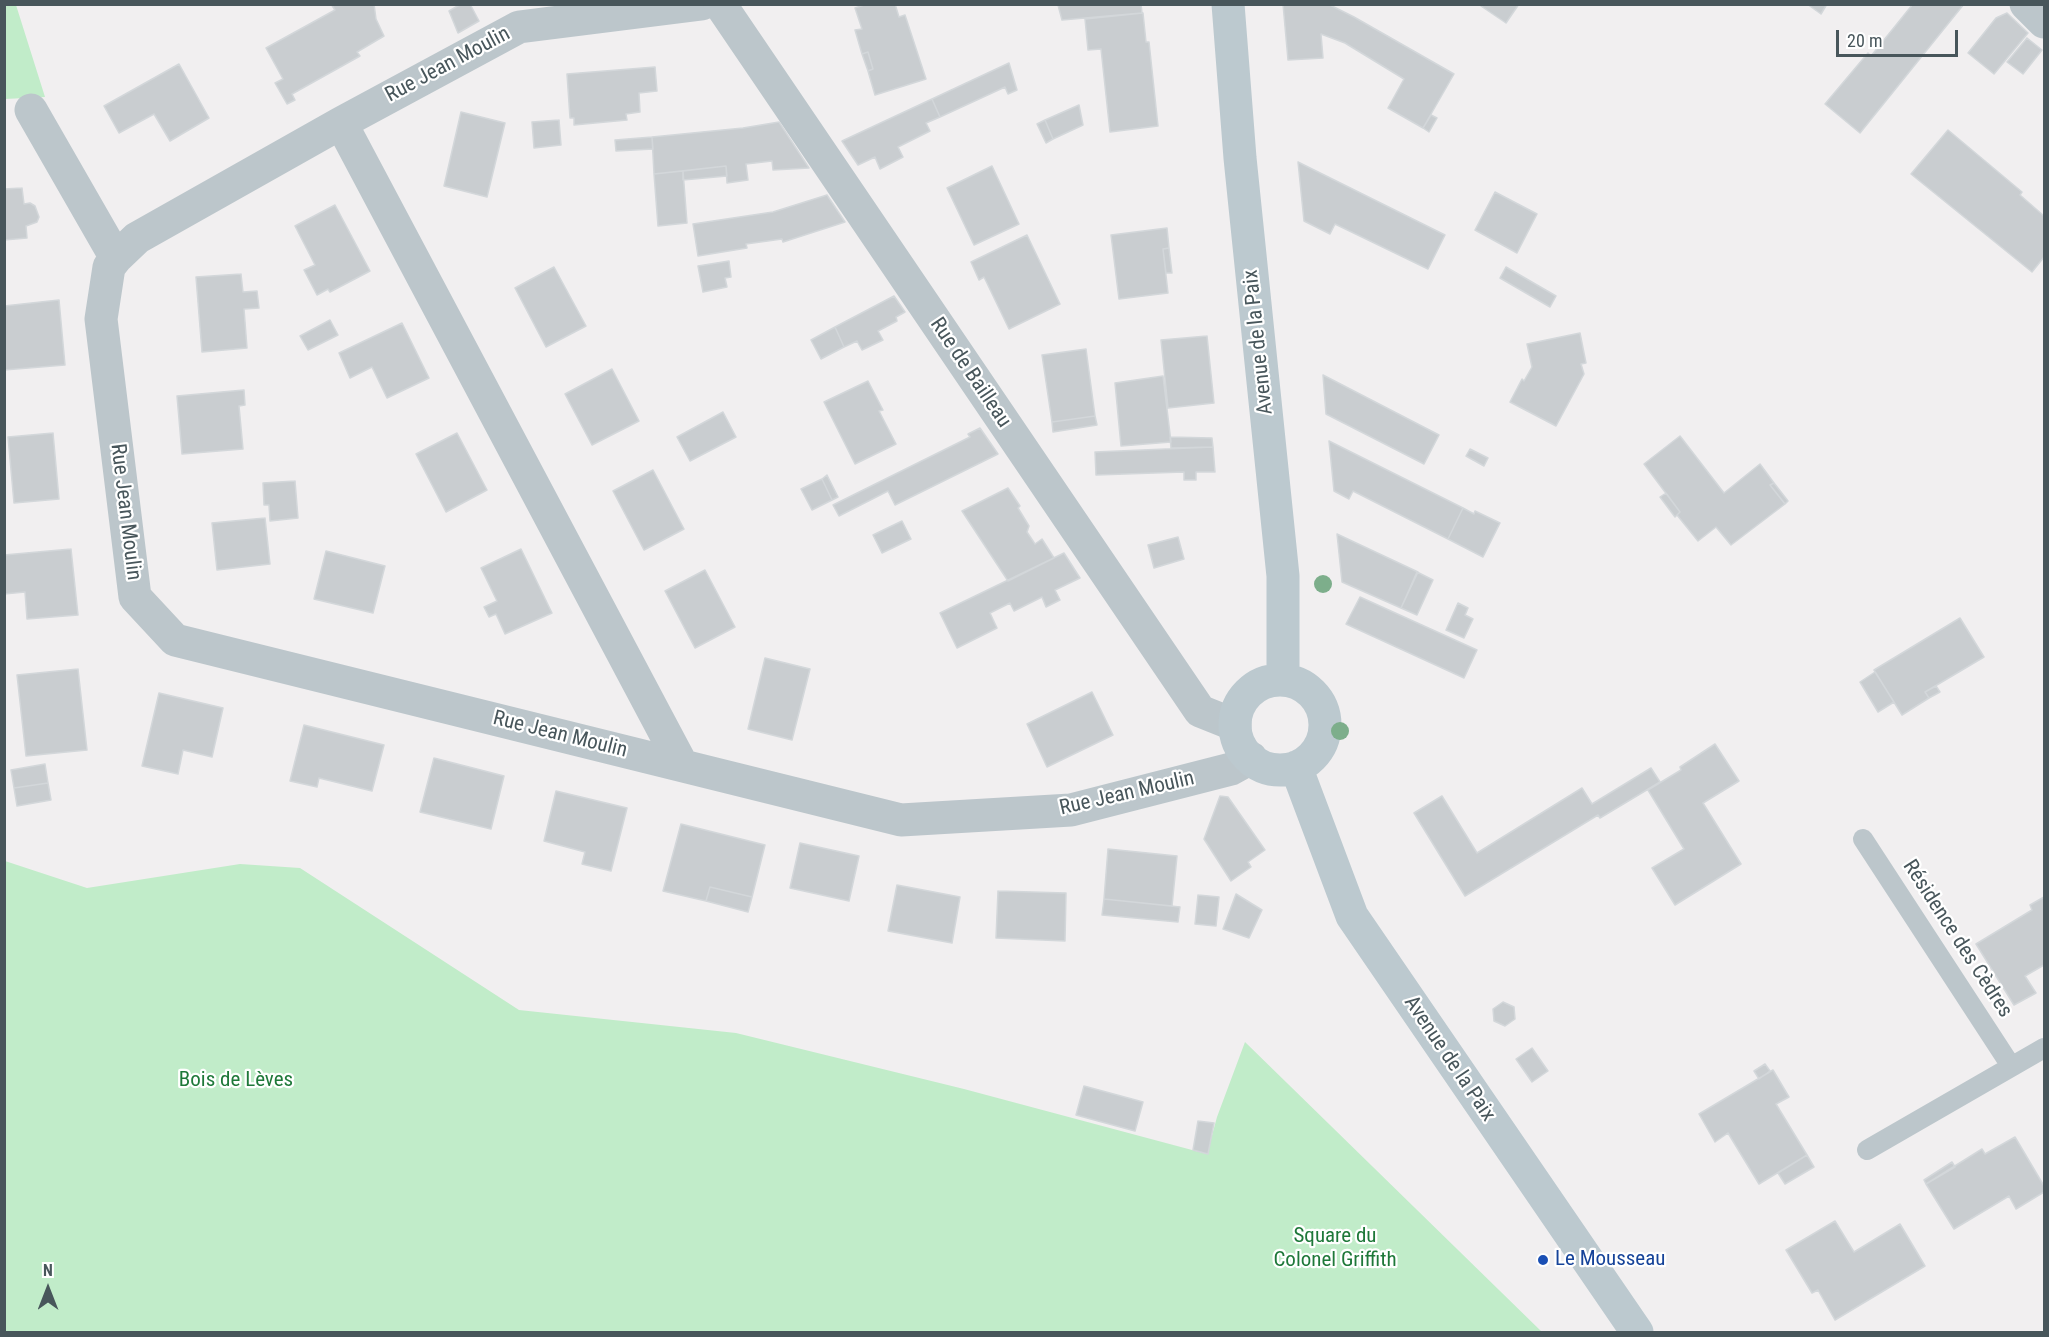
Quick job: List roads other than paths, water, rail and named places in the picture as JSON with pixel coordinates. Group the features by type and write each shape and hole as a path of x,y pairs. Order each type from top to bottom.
{"main road":[{"name":"Avenue de la Paix","path":"1228,4 1240,158 1283,576 1283,680"},
{"path":"1283,680 1297,682 1310,690 1319,700 1325,714 1326,729 1322,743 1314,756 1302,765 1287,769 1271,769 1257,764 1245,754 1238,741 1235,725 1237,711 1255,687 1268,681 1283,680"},
{"name":"Avenue de la Paix","path":"1296,766 1352,916 1637,1332"}],"street":[{"name":"Rue Jean Moulin","path":"702,4 519,27 341,123 137,238 116,258 109,267 101,319 135,597 175,640 902,820 1071,810 1231,769 1251,758"},
{"name":"Rue de Bailleau","path":"720,4 1200,711 1235,725"},
{"path":"2026,4 2044,22"},
{"path":"31,110 116,258"},
{"path":"341,123 682,765"}],"lane":[{"name":"Résidence des Cèdres","path":"1863,839 2011,1066"},
{"path":"1867,1150 2044,1048"}],"place":[{"name":"Le Mousseau","path":"1543,1260"}],"park label":[{"name":"Bois de Lèves","path":"236,1081"},
{"name":"Square du Colonel Griffith","path":"1335,1249"}]}
